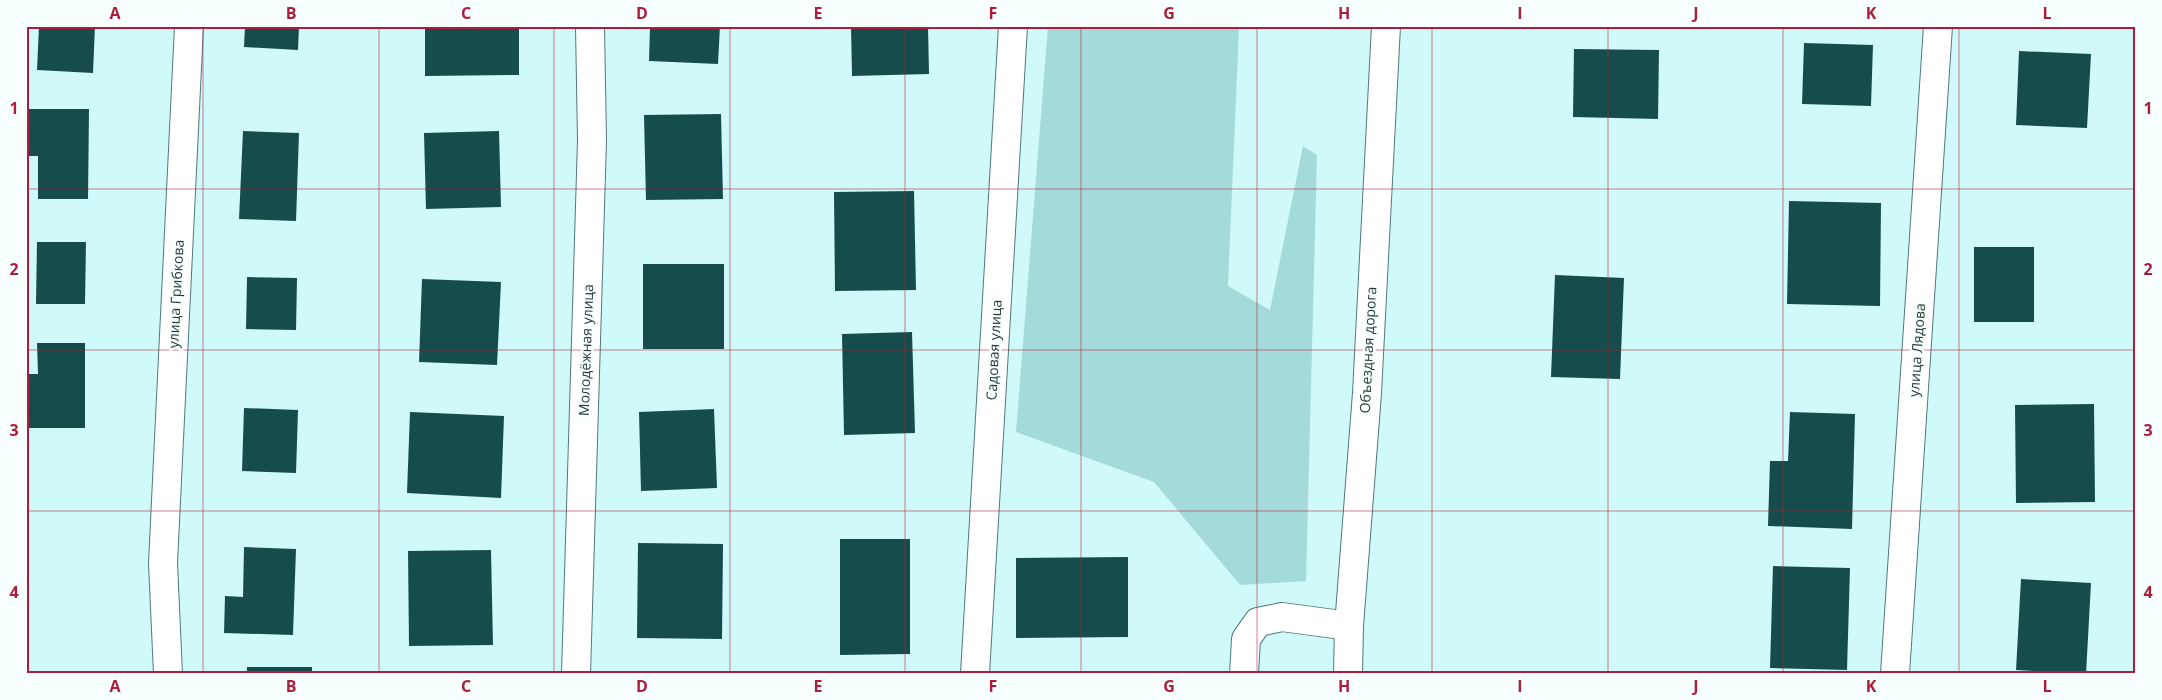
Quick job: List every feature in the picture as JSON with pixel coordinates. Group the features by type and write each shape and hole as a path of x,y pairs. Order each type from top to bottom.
{"street":[{"name":"улица Грибкова","path":"168,674 163,563 189,26"},
{"name":"Молодёжная улица","path":"576,674 592,140 590,26"},
{"name":"Садовая улица","path":"975,674 1013,26"},
{"name":"Объездная дорога","path":"1348,674 1366,393 1386,26"},
{"name":"улица Лядова","path":"1895,674 1938,26"},
{"path":"1244,674 1246,639 1258,622 1282,617 1350,626"}],"shaded area":[{"path":"1048,26 1239,26 1228,286 1270,310 1303,146 1317,155 1306,581 1240,585 1154,482 1016,432"}],"building":[{"path":"39,26 95,26 93,73 37,70"},
{"path":"245,26 299,26 298,50 244,47"},
{"path":"425,26 519,26 519,75 425,76"},
{"path":"650,26 720,26 718,64 649,61"},
{"path":"851,26 928,26 929,74 852,76"},
{"path":"1804,43 1873,45 1871,106 1802,104"},
{"path":"1574,49 1659,50 1658,119 1573,117"},
{"path":"2019,51 2091,54 2087,128 2016,125"},
{"path":"26,109 89,109 88,199 38,199 38,156 26,156"},
{"path":"721,114 723,199 646,200 644,115"},
{"path":"243,131 299,133 296,221 239,219"},
{"path":"499,131 501,207 426,209 424,133"},
{"path":"914,191 916,290 835,291 834,192"},
{"path":"1789,201 1881,203 1880,306 1787,304"},
{"path":"37,242 86,242 85,304 36,304"},
{"path":"1974,247 2034,247 2034,322 1974,322"},
{"path":"643,264 724,264 724,349 643,349"},
{"path":"1555,275 1624,278 1620,379 1551,377"},
{"path":"247,277 297,278 296,330 246,329"},
{"path":"422,279 501,282 497,365 419,362"},
{"path":"912,332 915,433 844,435 842,334"},
{"path":"37,343 85,343 85,428 26,428 26,374 38,374"},
{"path":"2094,404 2095,502 2016,503 2015,405"},
{"path":"244,408 298,410 296,473 242,471"},
{"path":"714,409 717,488 641,491 639,412"},
{"path":"410,412 504,416 501,498 407,493"},
{"path":"1790,412 1855,414 1852,529 1768,526 1770,461 1788,461"},
{"path":"840,539 910,539 910,654 840,655"},
{"path":"638,543 723,544 722,639 637,638"},
{"path":"244,547 296,549 293,635 224,633 225,596 243,597"},
{"path":"491,550 493,645 409,646 408,551"},
{"path":"1128,557 1128,637 1016,638 1016,558"},
{"path":"1773,566 1850,568 1847,670 1770,668"},
{"path":"2021,579 2091,583 2086,674 2016,670"},
{"path":"247,667 312,667 312,674 247,674"}]}
